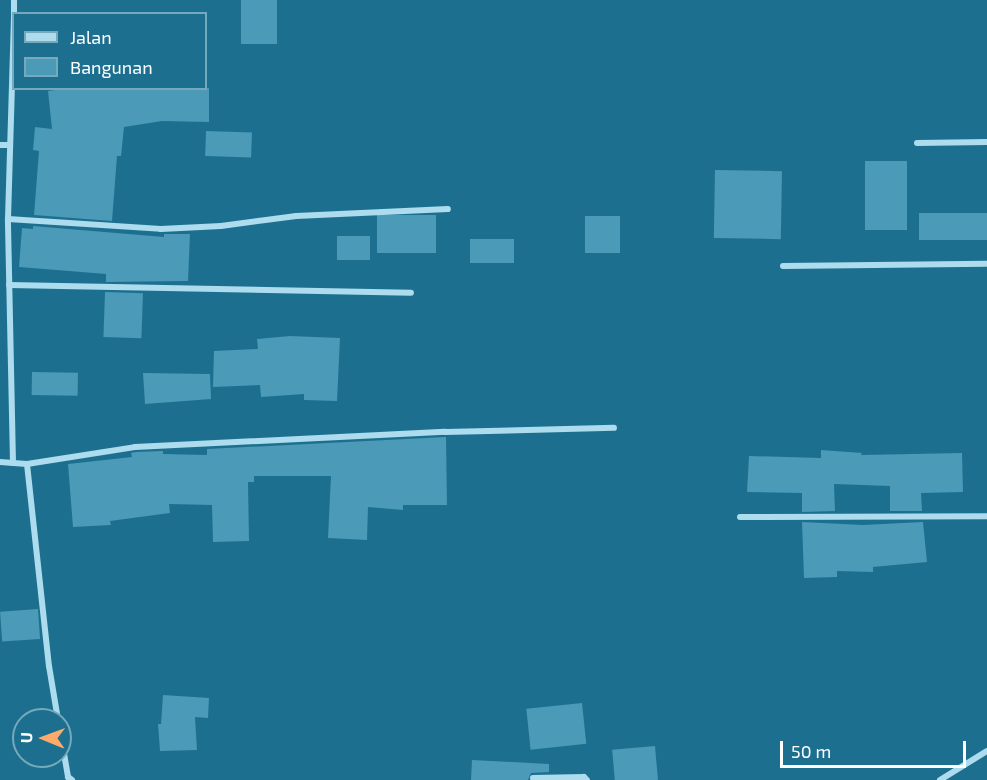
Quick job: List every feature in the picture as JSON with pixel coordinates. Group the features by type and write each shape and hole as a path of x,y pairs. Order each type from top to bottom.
{"street":[{"path":"12,80 8,219 13,463"},
{"path":"917,142 987,142"},
{"path":"0,145 10,145"},
{"path":"8,219 161,229 221,226 296,216 448,209"},
{"path":"783,266 987,264"},
{"path":"9,285 411,293"},
{"path":"0,462 27,464 135,447 445,432 614,428"},
{"path":"27,464 49,666 56,708"},
{"path":"740,517 987,516"},
{"path":"940,780 987,751"},
{"path":"533,778 584,777 587,780"}],"building":[{"path":"241,0 277,0 277,44 241,44"},
{"path":"209,88 209,122 162,121 124,127 121,156 117,156 112,221 34,215 39,151 33,150 35,127 52,129 48,91 207,90"},
{"path":"206,131 252,133 251,158 205,156"},
{"path":"865,161 907,161 907,230 865,230"},
{"path":"715,170 782,171 781,239 714,238"},
{"path":"919,213 987,213 987,240 919,240"},
{"path":"377,215 436,215 436,253 377,253"},
{"path":"585,216 620,216 620,253 585,253"},
{"path":"33,226 164,237 164,234 190,234 188,281 106,282 106,274 19,267 22,228 33,229"},
{"path":"337,236 370,236 370,260 337,260"},
{"path":"470,239 514,239 514,263 470,263"},
{"path":"105,292 143,293 141,338 103,337"},
{"path":"290,336 340,338 337,401 304,400 304,394 261,397 260,385 213,387 214,351 258,349 257,339"},
{"path":"32,372 78,373 78,396 32,395"},
{"path":"143,373 210,374 211,399 145,404"},
{"path":"446,437 447,505 403,505 403,510 368,507 367,540 328,538 331,476 254,476 254,482 248,482 249,541 213,542 212,505 169,504 170,513 110,521 111,525 73,527 68,464 132,457 131,453 136,452 163,451 163,454 207,455 207,449"},
{"path":"821,450 862,453 861,455 962,453 963,492 921,493 922,511 890,511 890,486 834,484 835,511 802,512 802,493 747,492 749,456 821,458"},
{"path":"802,522 863,525 923,522 927,562 873,567 873,572 837,571 837,577 804,578"},
{"path":"38,609 40,639 2,642 0,612"},
{"path":"163,695 209,698 208,718 195,717 197,750 160,751 158,724 161,724"},
{"path":"582,703 586,744 531,750 526,709"},
{"path":"655,746 658,780 615,780 612,750"},
{"path":"472,760 549,764 549,772 531,773 528,780 471,780"}]}
